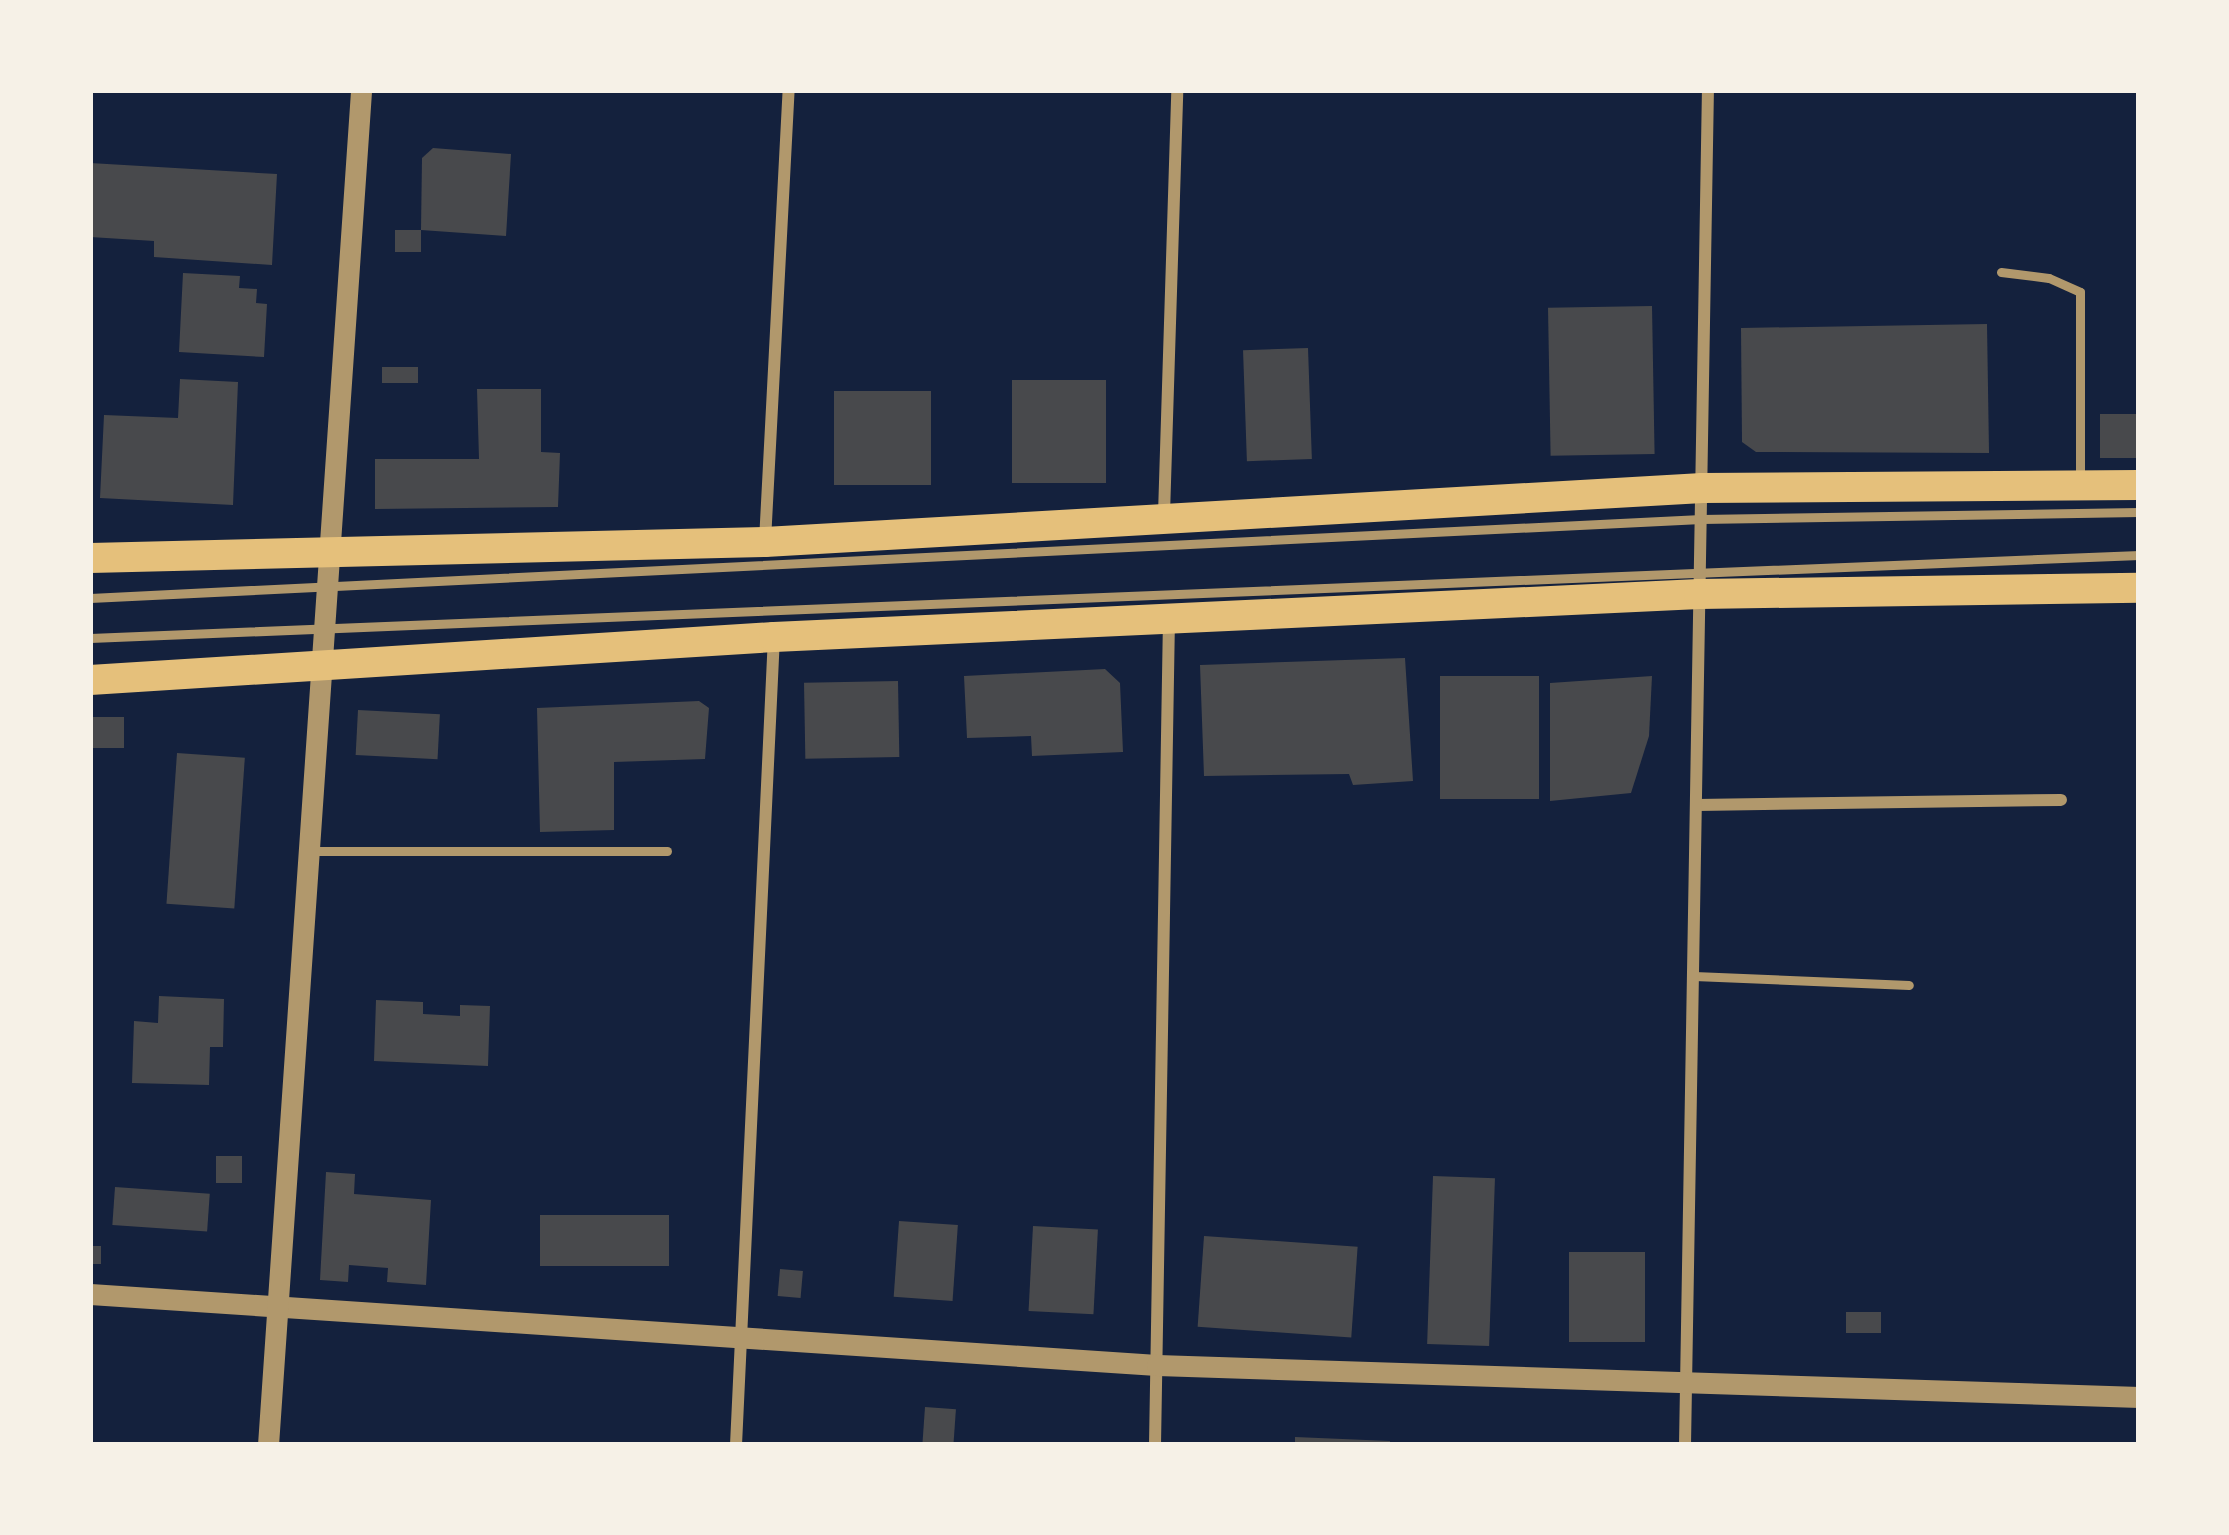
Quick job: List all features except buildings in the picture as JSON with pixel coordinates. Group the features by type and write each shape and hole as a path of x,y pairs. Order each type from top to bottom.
{"main road":[{"path":"90,558 329,548 765,542 1164,514 1702,503 2139,485"},
{"path":"90,680 774,637 1169,621 1700,582 2139,588"}],"street":[{"path":"268,1445 313,851 361,90"},
{"path":"765,542 789,90"},
{"path":"1164,514 1177,90"},
{"path":"1685,1445 1708,90"},
{"path":"1155,1445 1169,621"},
{"path":"736,1445 774,637"},
{"path":"1697,805 2061,800"},
{"path":"90,1294 280,1302 1157,1365 1686,1387 2139,1397"}],"lane":[{"path":"2001,272 2049,278 2080,292 2079,485"},
{"path":"90,598 328,590 1702,503 2139,512"},
{"path":"90,638 1700,582 2139,555"},
{"path":"313,851 667,851"},
{"path":"1694,976 1909,985"}]}
